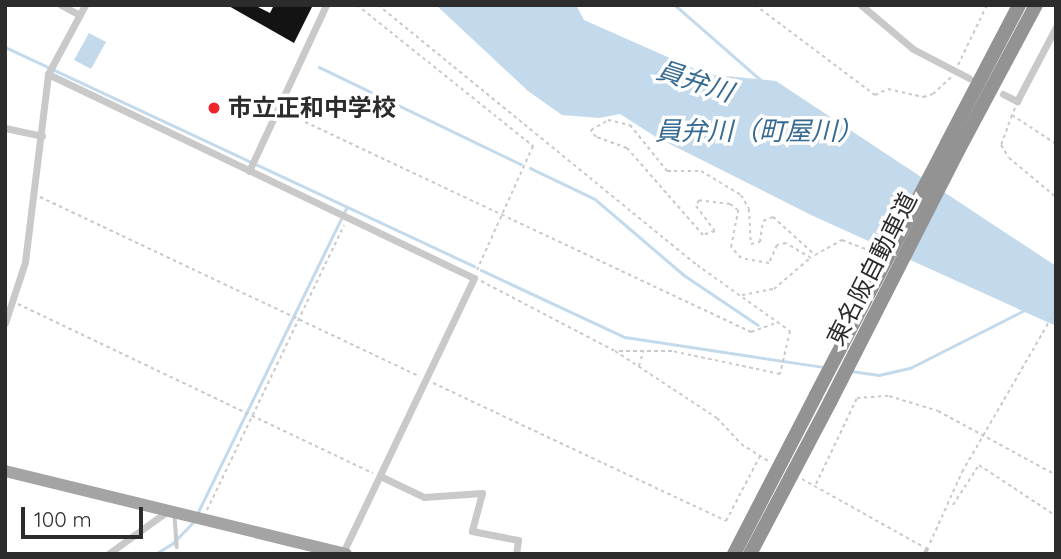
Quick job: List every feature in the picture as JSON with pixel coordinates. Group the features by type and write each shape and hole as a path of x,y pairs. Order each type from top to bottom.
{"highway":[{"name":"東名阪自動車道","path":"750,554 830,402 1019,5"},
{"name":"東名阪自動車道","path":"734,554 816,395 953,146 1036,5"}],"main road":[{"path":"5,471 199,516 342,553"}],"street":[{"path":"61,5 79,15"},
{"path":"5,323 25,262 49,73 85,5"},
{"path":"251,165 326,5"},
{"path":"861,5 913,49 969,78"},
{"path":"1003,94 1017,101 1056,27"},
{"path":"49,73 251,165 337,213 474,278 342,553"},
{"path":"5,128 42,136"},
{"path":"380,476 424,497 482,493 472,531 518,540 516,554"},
{"path":"108,554 172,510"}],"lane":[{"path":"172,510 177,547"}],"path":[{"path":"357,5 533,146 474,278 615,351 717,418 741,444 769,461"},
{"path":"378,5 697,265 790,331 780,374 672,351 615,351"},
{"path":"754,5 875,95 888,89 923,97 933,94 955,73 987,5"},
{"path":"1017,101 1001,145 1009,158 1056,197"},
{"path":"277,108 751,332 779,322"},
{"path":"1012,116 1056,145"},
{"path":"811,258 786,243 777,245 769,263 733,253 738,210 730,204 699,200 696,206 715,231 703,235 627,148 596,137 591,130 608,120 630,125 667,171 701,171 741,195 748,209 751,244 761,242 763,221 774,216 815,255"},
{"path":"34,194 726,521 760,456"},
{"path":"199,516 252,416 347,218"},
{"path":"741,296 774,289 815,255 842,240 882,254"},
{"path":"12,301 380,476"},
{"path":"801,479 816,484 926,551 949,508 962,472 1056,310"},
{"path":"639,366 644,351"},
{"path":"816,484 857,398 889,396 938,411 1056,475"},
{"path":"949,508 963,496 979,466 1056,516"}],"water":[{"name":"員弁川（町屋川）","path":"436,5 576,5 584,20 706,74 776,81 1056,266 1056,326 811,215 656,137 620,114 599,118 562,115 528,91"},
{"path":"89,33 106,42 91,69 74,60"}],"building":[{"path":"227,5 254,5 270,13 274,5 313,5 294,43"}],"waterway":[{"path":"675,5 762,81"},
{"path":"5,47 474,266"},
{"path":"319,67 521,164"},
{"path":"530,168 595,199 684,275 758,325"},
{"path":"197,514 346,208"},
{"path":"481,270 625,337 824,367"},
{"path":"851,371 879,375 910,368 1029,308"},
{"path":"155,554 173,543 195,520"}],"place":[{"name":"市立正和中学校","path":"214,108"}],"water label":[{"name":"員弁川","path":"695,81"}]}
